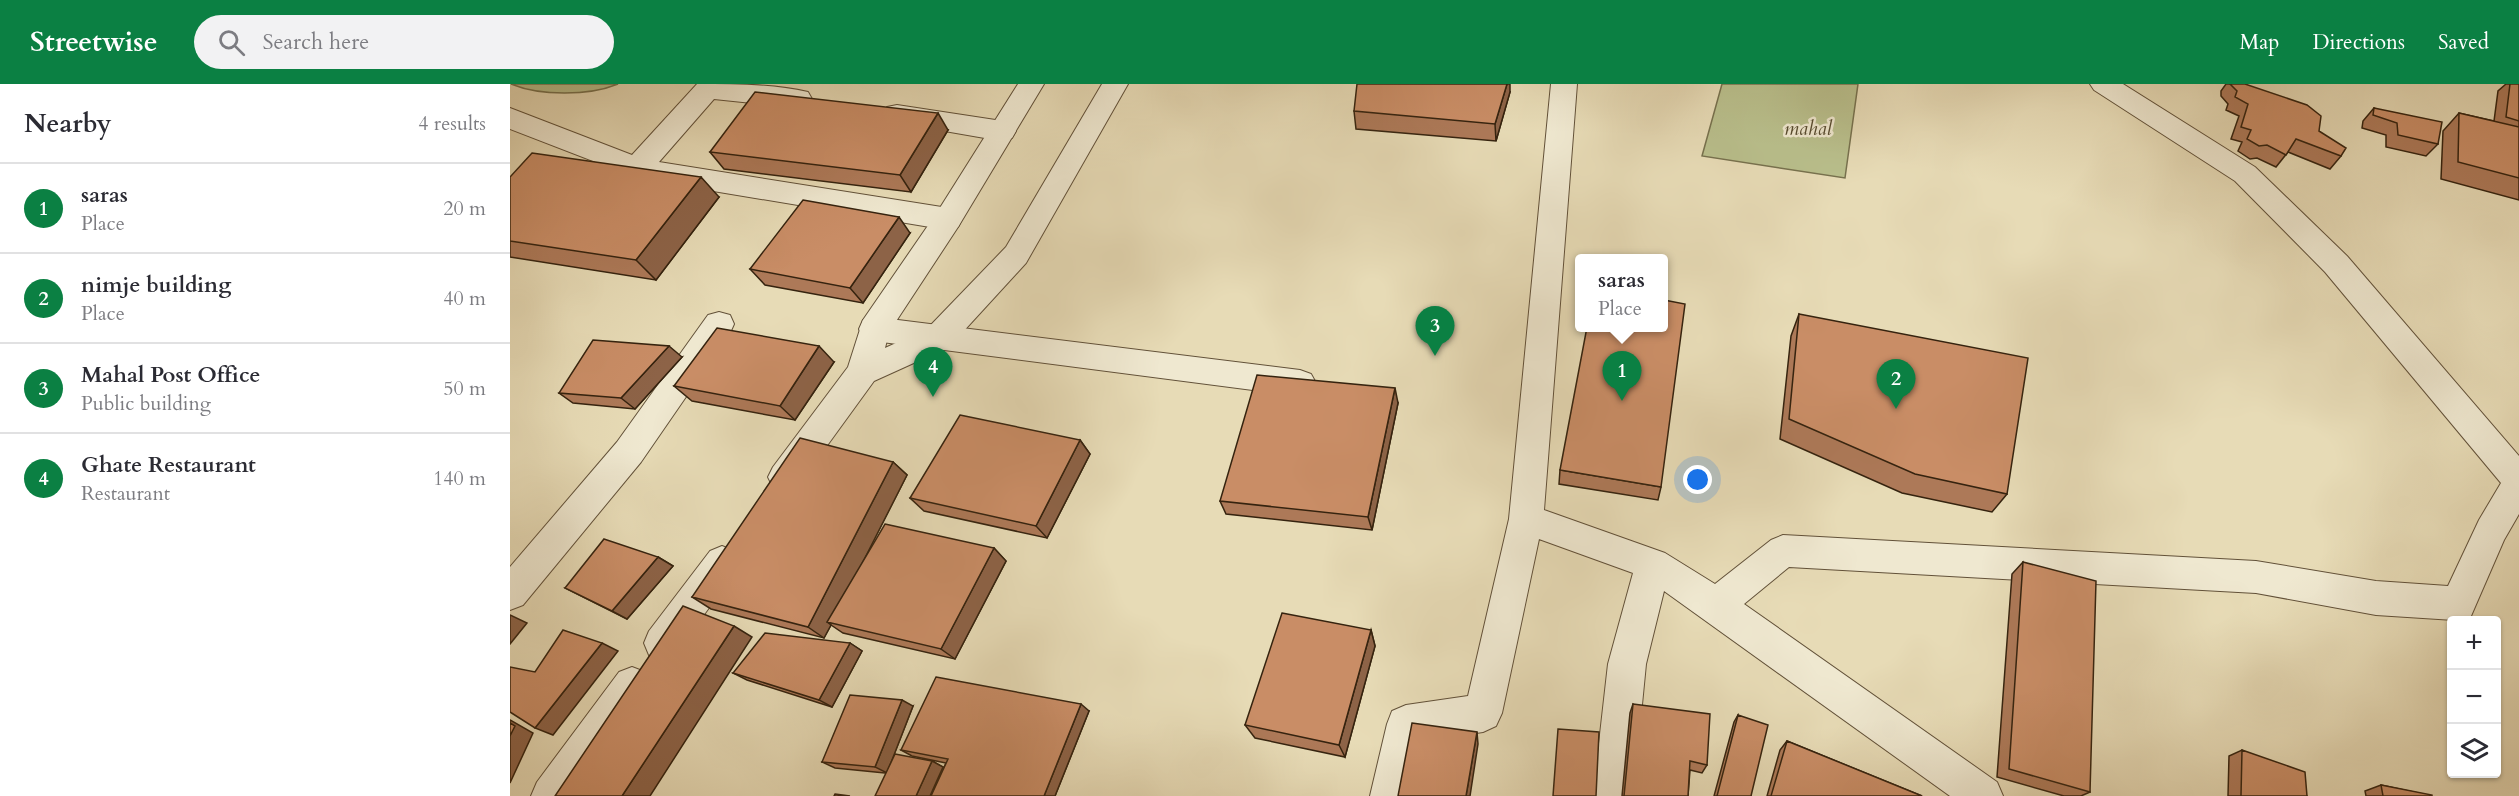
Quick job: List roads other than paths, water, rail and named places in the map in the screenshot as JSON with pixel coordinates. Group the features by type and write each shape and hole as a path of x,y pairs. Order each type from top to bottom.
{"street":[{"path":"766,502 863,372 874,329 948,219 1031,84"},
{"path":"863,372 938,338 1016,255 1115,84"},
{"path":"1390,796 1406,724 1483,713 1526,519 1564,84"},
{"path":"1716,605 1783,550 2256,577 2376,598 2458,604 2491,531 2519,481 2336,264 2245,174 2103,84"},
{"path":"638,168 708,89 773,94 826,103"},
{"path":"868,109 1002,131"},
{"path":"510,118 638,168 948,219"},
{"path":"510,593 629,452 719,324"},
{"path":"874,329 1302,384"},
{"path":"1526,519 1653,564 1716,605 1983,796"},
{"path":"551,796 739,539"},
{"path":"1613,796 1627,664 1653,564"}],"place":[{"name":"Mahal Post Office","path":"1435,356"},
{"name":"Ghate Restaurant","path":"933,397"},
{"name":"saras","path":"1622,401"},
{"name":"nimje building","path":"1896,409"}],"park label":[{"name":"mahal","path":"1808,128"}]}
